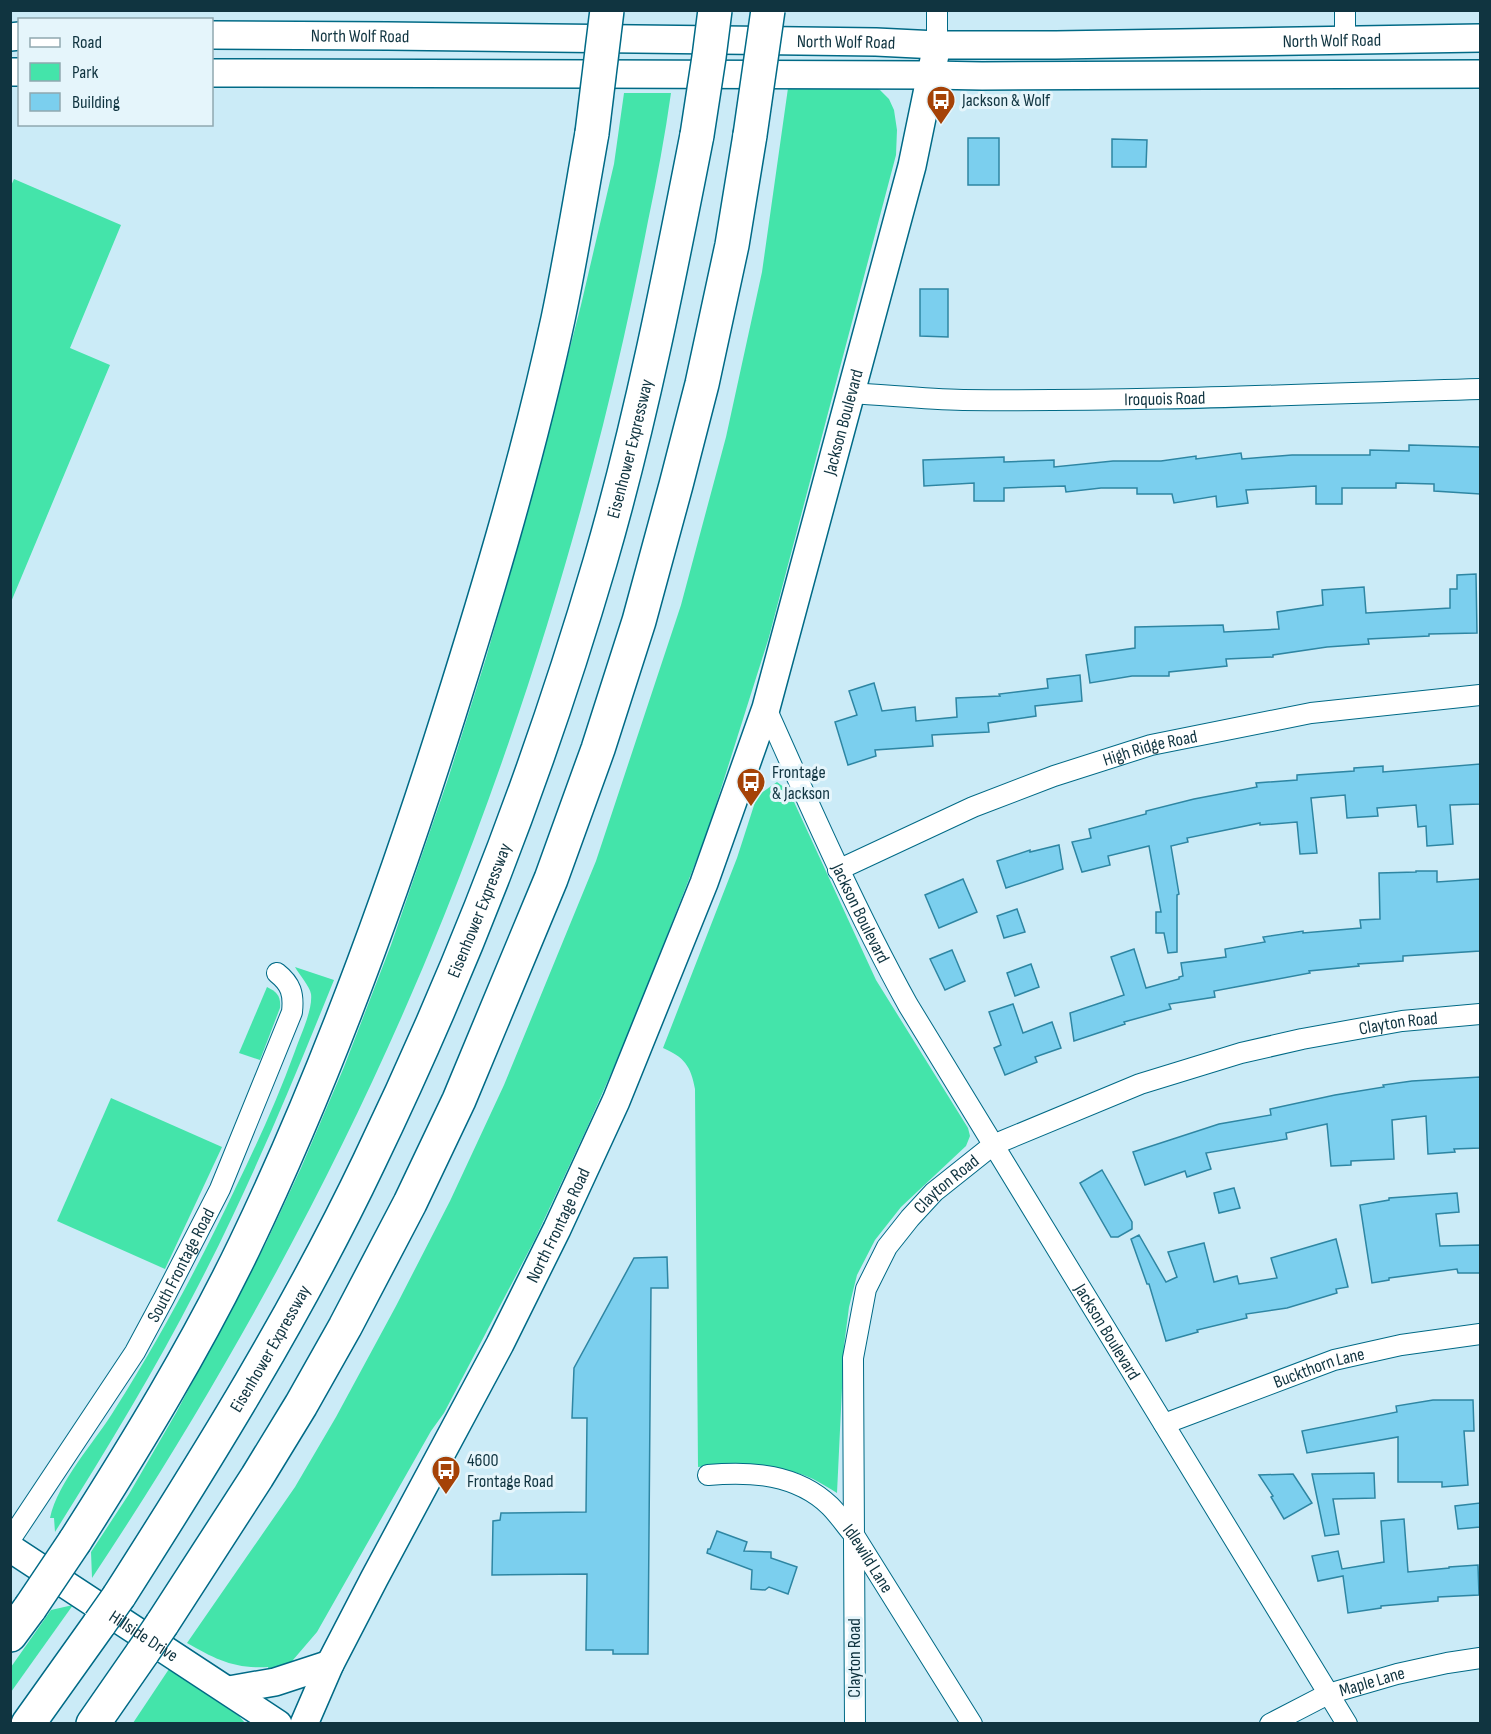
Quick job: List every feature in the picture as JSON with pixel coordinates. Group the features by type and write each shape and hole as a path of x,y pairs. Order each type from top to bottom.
{"highway":[{"path":"10,1635 75,1541 141,1435 193,1345 244,1247 299,1128 355,989 392,888 462,674 540,397 558,320 592,133 607,10"},
{"name":"Eisenhower Expressway","path":"28,1724 119,1596 193,1480 244,1394 315,1267 368,1164 420,1052 467,941 534,764 600,561 640,409 666,294 697,135 715,10"},
{"path":"93,1724 162,1624 257,1477 345,1327 410,1203 459,1100 550,879 598,749 639,621 705,373 732,245 768,10"}],"main road":[{"name":"North Wolf Road","path":"213,35 876,42 937,45 1480,38"},
{"path":"1345,41 1346,74"},
{"name":"Jackson Boulevard","path":"766,708 912,166 937,45"},
{"name":"North Wolf Road","path":"213,73 994,76 1480,74"},
{"name":"North Frontage Road","path":"304,1724 330,1664 500,1344 616,1101 704,883 766,708"},
{"name":"Hillside Drive","path":"10,1548 229,1690 269,1721"},
{"path":"229,1690 275,1682 330,1664"}],"street":[{"name":"Jackson Boulevard","path":"937,10 937,45"},
{"path":"1345,10 1345,41"},
{"name":"Iroquois Road","path":"850,393 961,399 1068,400 1193,399 1480,389"},
{"name":"High Ridge Road","path":"838,870 973,807 1054,776 1151,745 1311,713 1480,695"},
{"name":"Jackson Boulevard","path":"766,708 838,870 908,1005 1347,1724"},
{"name":"South Frontage Road","path":"10,1540 135,1352 220,1189 292,1012 294,1000 292,990 287,981 277,973"},
{"name":"Clayton Road","path":"855,1724 852,1358 866,1289 887,1247 910,1218 934,1192 993,1145 1140,1084 1241,1053 1302,1039 1402,1021 1480,1014"},
{"name":"Buckthorn Lane","path":"1164,1424 1334,1360 1401,1345 1480,1334"},
{"name":"Idlewild Lane","path":"708,1475 761,1474 788,1481 811,1491 830,1506 854,1535 972,1724"},
{"name":"Maple Lane","path":"1270,1724 1328,1694 1397,1674 1480,1658"}],"green space":[{"path":"789,81 868,84 880,90 889,99 894,110 897,130 896,155 769,637 707,833 629,1033 535,1239 444,1413 431,1431 317,1632 287,1667 269,1673 268,1667 235,1665 225,1662 187,1643 295,1487 396,1306 450,1201 504,1085 596,861 681,605 726,437 762,272"},
{"path":"624,93 671,93 658,173 621,348 587,488 532,673 490,796 408,1003 328,1173 285,1256 192,1419 92,1578 91,1552 129,1494 176,1413 266,1243 344,1067 391,945 448,779 486,658 528,511 581,305 614,164"},
{"path":"14,179 121,225 70,348 110,365 11,602 10,188"},
{"path":"777,782 789,791 876,980 968,1128 970,1136 966,1146 901,1207 875,1240 857,1275 849,1307 844,1346 837,1493 813,1479 772,1467 727,1465 698,1467 695,1089 689,1068 676,1055 663,1048 737,858 757,796"},
{"path":"295,967 334,980 286,1097 252,1174 181,1319 129,1411 55,1532 54,1518 50,1518 61,1490 107,1422 178,1301 221,1217 274,1103 310,1008 310,991"},
{"path":"267,987 278,995 280,1008 260,1060 239,1053"},
{"path":"111,1098 222,1147 165,1269 57,1221"},
{"path":"73,1605 11,1692 11,1667 51,1610"},
{"path":"169,1669 239,1716 245,1723 133,1723"}],"building":[{"path":"968,138 999,138 999,185 968,185"},
{"path":"1112,139 1147,140 1146,167 1112,167"},
{"path":"920,289 948,289 948,337 920,336"},
{"path":"1409,445 1480,447 1480,494 1434,491 1434,484 1396,483 1396,488 1342,488 1342,504 1316,504 1316,486 1246,490 1248,503 1217,507 1216,496 1174,503 1172,494 1137,494 1137,488 1101,488 1066,492 1065,486 1004,488 1004,501 974,501 974,483 924,486 923,460 1004,457 1004,462 1054,460 1054,467 1113,461 1161,461 1196,456 1196,459 1241,453 1242,459 1292,455 1370,455 1370,450 1409,451"},
{"path":"1476,574 1477,633 1368,639 1369,644 1327,647 1273,655 1273,657 1226,659 1227,666 1169,672 1169,676 1132,676 1090,683 1086,655 1135,648 1135,627 1223,625 1224,632 1279,629 1277,612 1323,605 1322,590 1364,587 1366,613 1450,608 1450,589 1457,589 1457,575"},
{"path":"1080,675 1082,701 1035,706 1036,716 988,723 989,732 932,735 933,746 875,750 876,756 848,765 835,722 857,715 849,691 874,683 882,711 915,707 916,721 957,717 956,698 1000,696 999,694 1048,688 1047,679"},
{"path":"1480,764 1480,804 1450,805 1453,844 1427,846 1426,826 1418,827 1416,805 1377,808 1378,816 1347,818 1345,795 1311,798 1317,853 1300,854 1297,822 1260,825 1260,823 1187,838 1188,842 1171,846 1179,894 1177,895 1177,952 1168,953 1164,933 1156,933 1156,912 1161,912 1149,846 1108,856 1110,865 1082,872 1072,842 1091,838 1089,829 1146,814 1146,811 1257,787 1256,783 1297,780 1297,775 1354,771 1354,768 1383,766 1383,772"},
{"path":"1059,845 1063,869 1006,888 997,861 1030,850 1030,852"},
{"path":"1437,871 1437,882 1480,879 1480,951 1403,956 1403,961 1309,971 1310,973 1214,991 1215,997 1169,1004 1171,1009 1124,1022 1125,1024 1074,1041 1070,1013 1124,995 1111,957 1134,949 1146,988 1179,979 1183,976 1181,963 1226,957 1225,949 1265,942 1263,937 1303,931 1303,933 1361,928 1360,920 1380,919 1379,873"},
{"path":"963,879 977,912 939,928 925,895"},
{"path":"1017,909 1025,932 1004,938 997,916"},
{"path":"952,950 965,981 945,990 930,959"},
{"path":"1031,964 1039,987 1015,996 1007,973"},
{"path":"1013,1004 1023,1033 1052,1022 1061,1048 1035,1057 1037,1062 1005,1075 994,1048 1001,1045 989,1012"},
{"path":"1480,1077 1480,1148 1454,1149 1455,1152 1428,1154 1426,1116 1392,1120 1394,1159 1351,1161 1351,1165 1331,1166 1327,1124 1286,1133 1287,1139 1206,1153 1211,1169 1187,1177 1185,1171 1145,1185 1133,1152 1219,1124 1271,1115 1270,1109 1384,1087 1383,1085"},
{"path":"1102,1170 1132,1222 1132,1229 1118,1237 1111,1237 1080,1183"},
{"path":"1234,1188 1240,1208 1219,1213 1214,1193"},
{"path":"1457,1193 1459,1212 1436,1214 1440,1246 1480,1245 1480,1273 1458,1273 1457,1269 1389,1278 1389,1280 1372,1283 1360,1205 1389,1200 1389,1198"},
{"path":"1139,1235 1166,1282 1177,1277 1168,1252 1204,1243 1214,1282 1237,1276 1239,1284 1277,1278 1271,1258 1336,1239 1348,1287 1336,1289 1337,1293 1287,1308 1246,1314 1247,1318 1197,1330 1198,1332 1166,1341 1149,1284 1147,1284 1131,1239"},
{"path":"667,1257 668,1288 651,1288 648,1654 613,1654 613,1650 586,1650 587,1574 492,1575 493,1521 500,1520 501,1513 586,1512 587,1418 572,1418 574,1368 634,1258"},
{"path":"1433,1400 1473,1400 1474,1431 1464,1431 1468,1485 1442,1487 1442,1482 1398,1482 1398,1437 1307,1453 1302,1431 1397,1412 1396,1406"},
{"path":"1374,1473 1375,1498 1333,1499 1339,1534 1325,1536 1312,1474"},
{"path":"1293,1474 1312,1503 1284,1519 1259,1475"},
{"path":"1480,1503 1480,1527 1458,1529 1455,1506"},
{"path":"1404,1519 1408,1572 1478,1565 1479,1595 1438,1597 1438,1601 1381,1606 1381,1608 1348,1613 1343,1576 1318,1581 1312,1556 1338,1551 1342,1569 1384,1562 1381,1521"},
{"path":"717,1531 747,1542 744,1551 771,1552 771,1558 797,1567 788,1594 769,1587 765,1590 751,1589 752,1570 707,1553"}],"place":[{"name":"Jackson & Wolf","path":"941,126"},
{"name":"Frontage & Jackson","path":"751,808"},
{"name":"4600 Frontage Road","path":"446,1496"}]}
